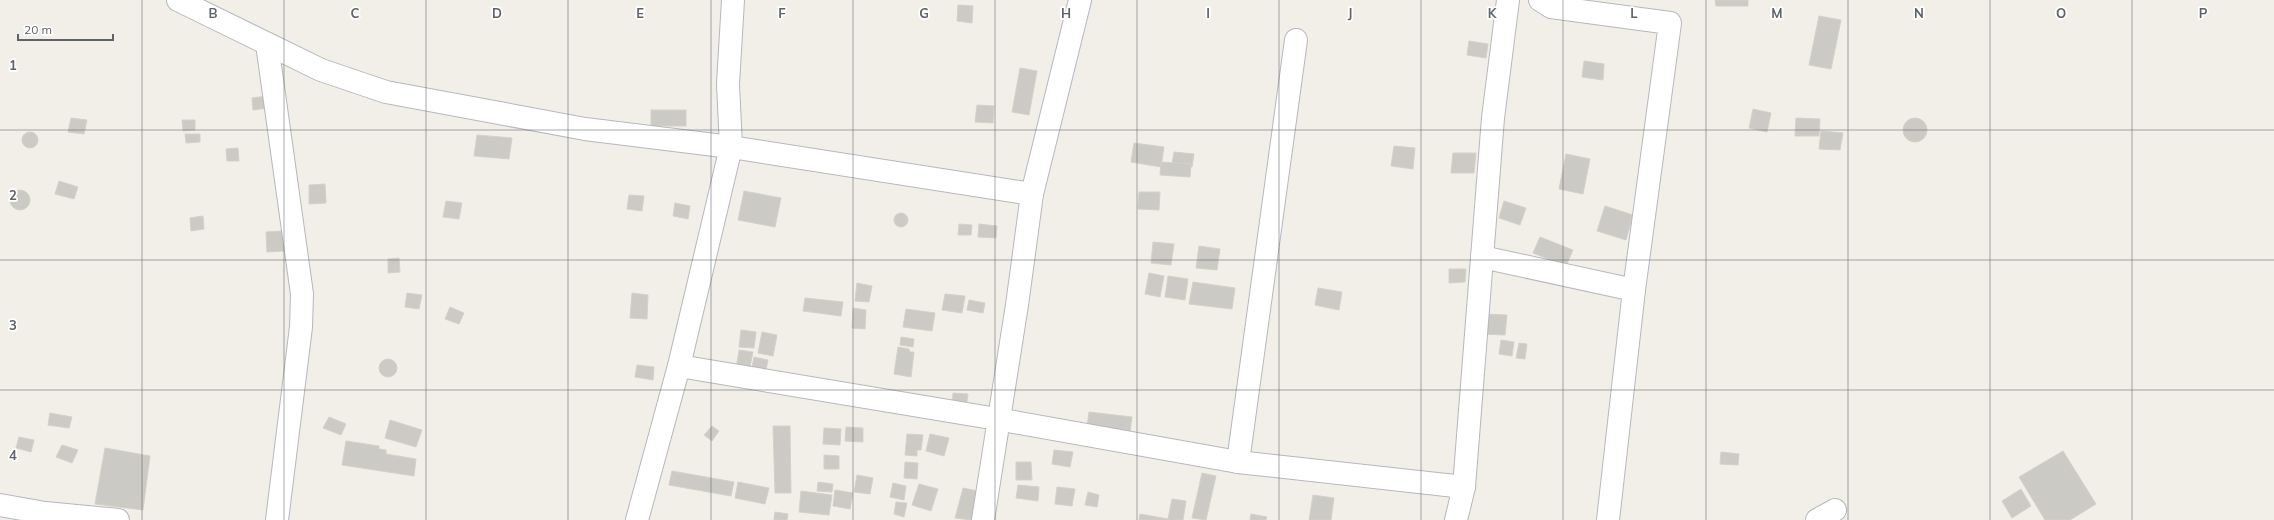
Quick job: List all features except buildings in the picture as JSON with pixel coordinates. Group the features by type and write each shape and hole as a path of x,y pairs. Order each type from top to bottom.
{"street":[{"path":"178,0 321,70 386,92 585,129 731,147 1032,194"},
{"path":"643,519 731,147 728,84 733,0"},
{"path":"983,520 997,419 1017,304 1032,194 1080,0"},
{"path":"1456,520 1464,487 1493,118 1508,0"},
{"path":"1540,0 1551,7 1670,23 1634,290 1608,520"},
{"path":"1238,462 1296,40"},
{"path":"267,44 302,294 301,327 277,520"},
{"path":"1482,257 1634,290"},
{"path":"679,366 997,419 1238,462 1464,487"},
{"path":"0,505 43,517 118,520"}]}
